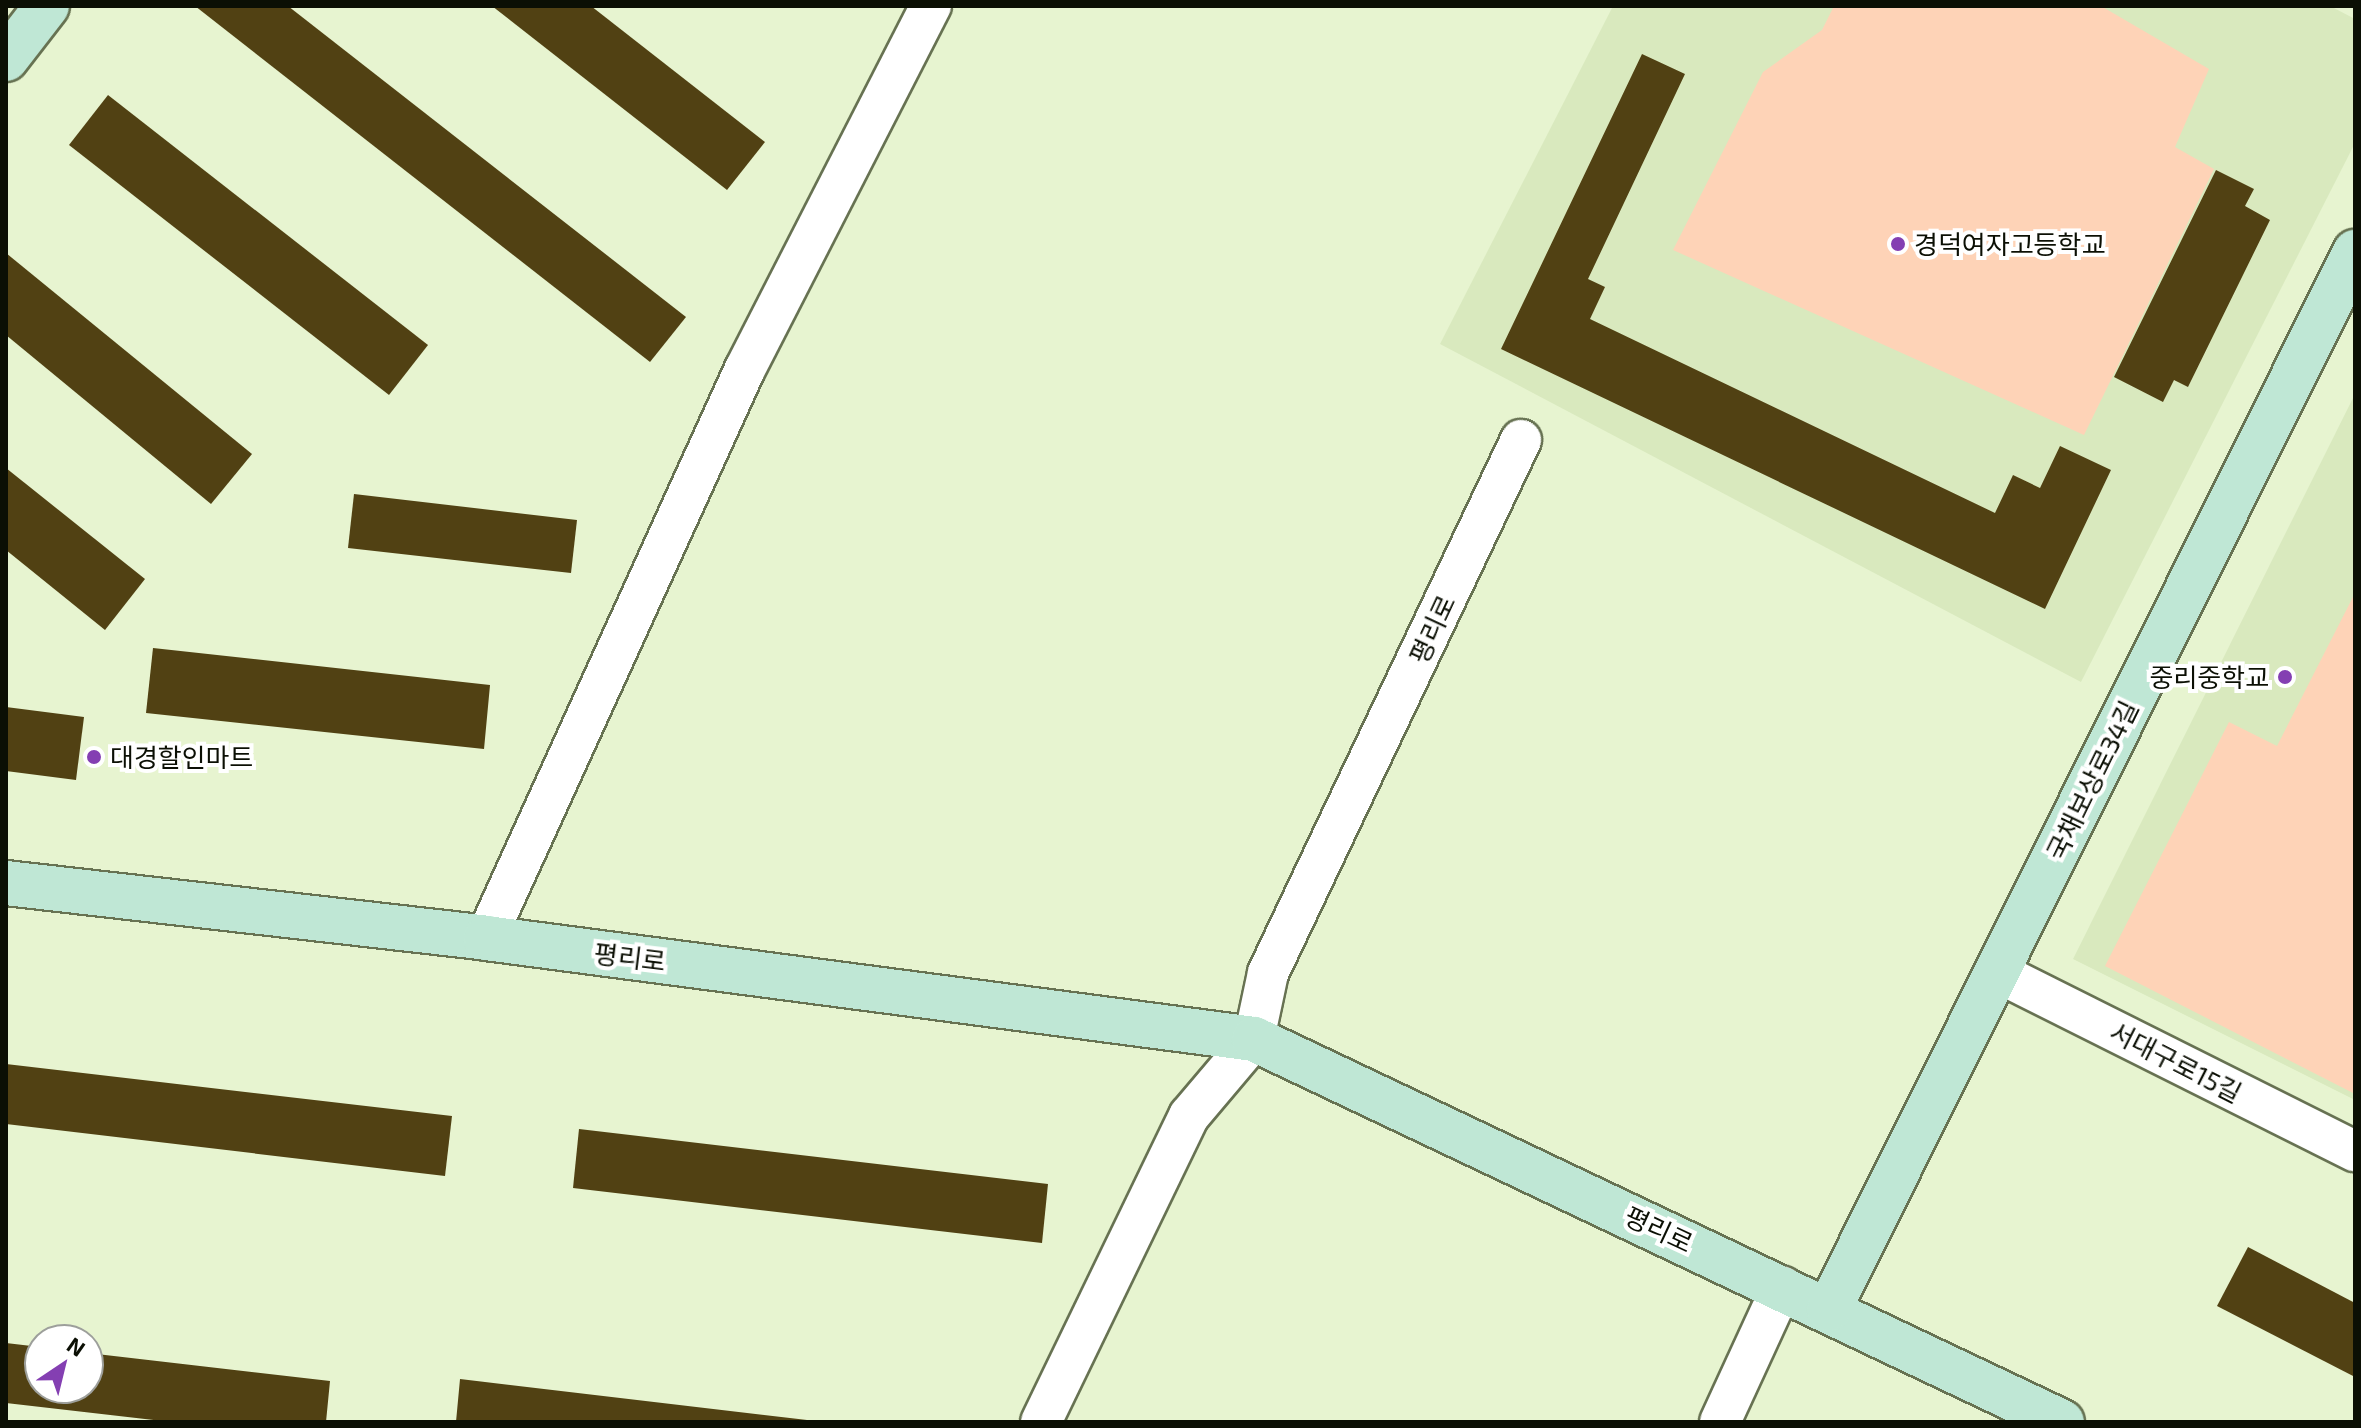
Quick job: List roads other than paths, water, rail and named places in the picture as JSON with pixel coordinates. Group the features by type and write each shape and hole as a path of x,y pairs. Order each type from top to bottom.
{"main road":[{"path":"6,59 47,6"},
{"name":"국채보상로34길","path":"1829,1309 2355,252"},
{"name":"평리로","path":"6,883 486,938 1254,1039 2062,1422"}],"street":[{"path":"486,938 745,369 931,6"},
{"name":"평리로","path":"1254,1039 1268,973 1521,440"},
{"name":"서대구로15길","path":"1997,972 2355,1151"},
{"path":"1041,1422 1189,1116 1254,1039"},
{"path":"1720,1422 1782,1287"}],"place":[{"name":"경덕여자고등학교","path":"1898,244"},
{"name":"중리중학교","path":"2285,677"},
{"name":"대경할인마트","path":"94,757"}]}
